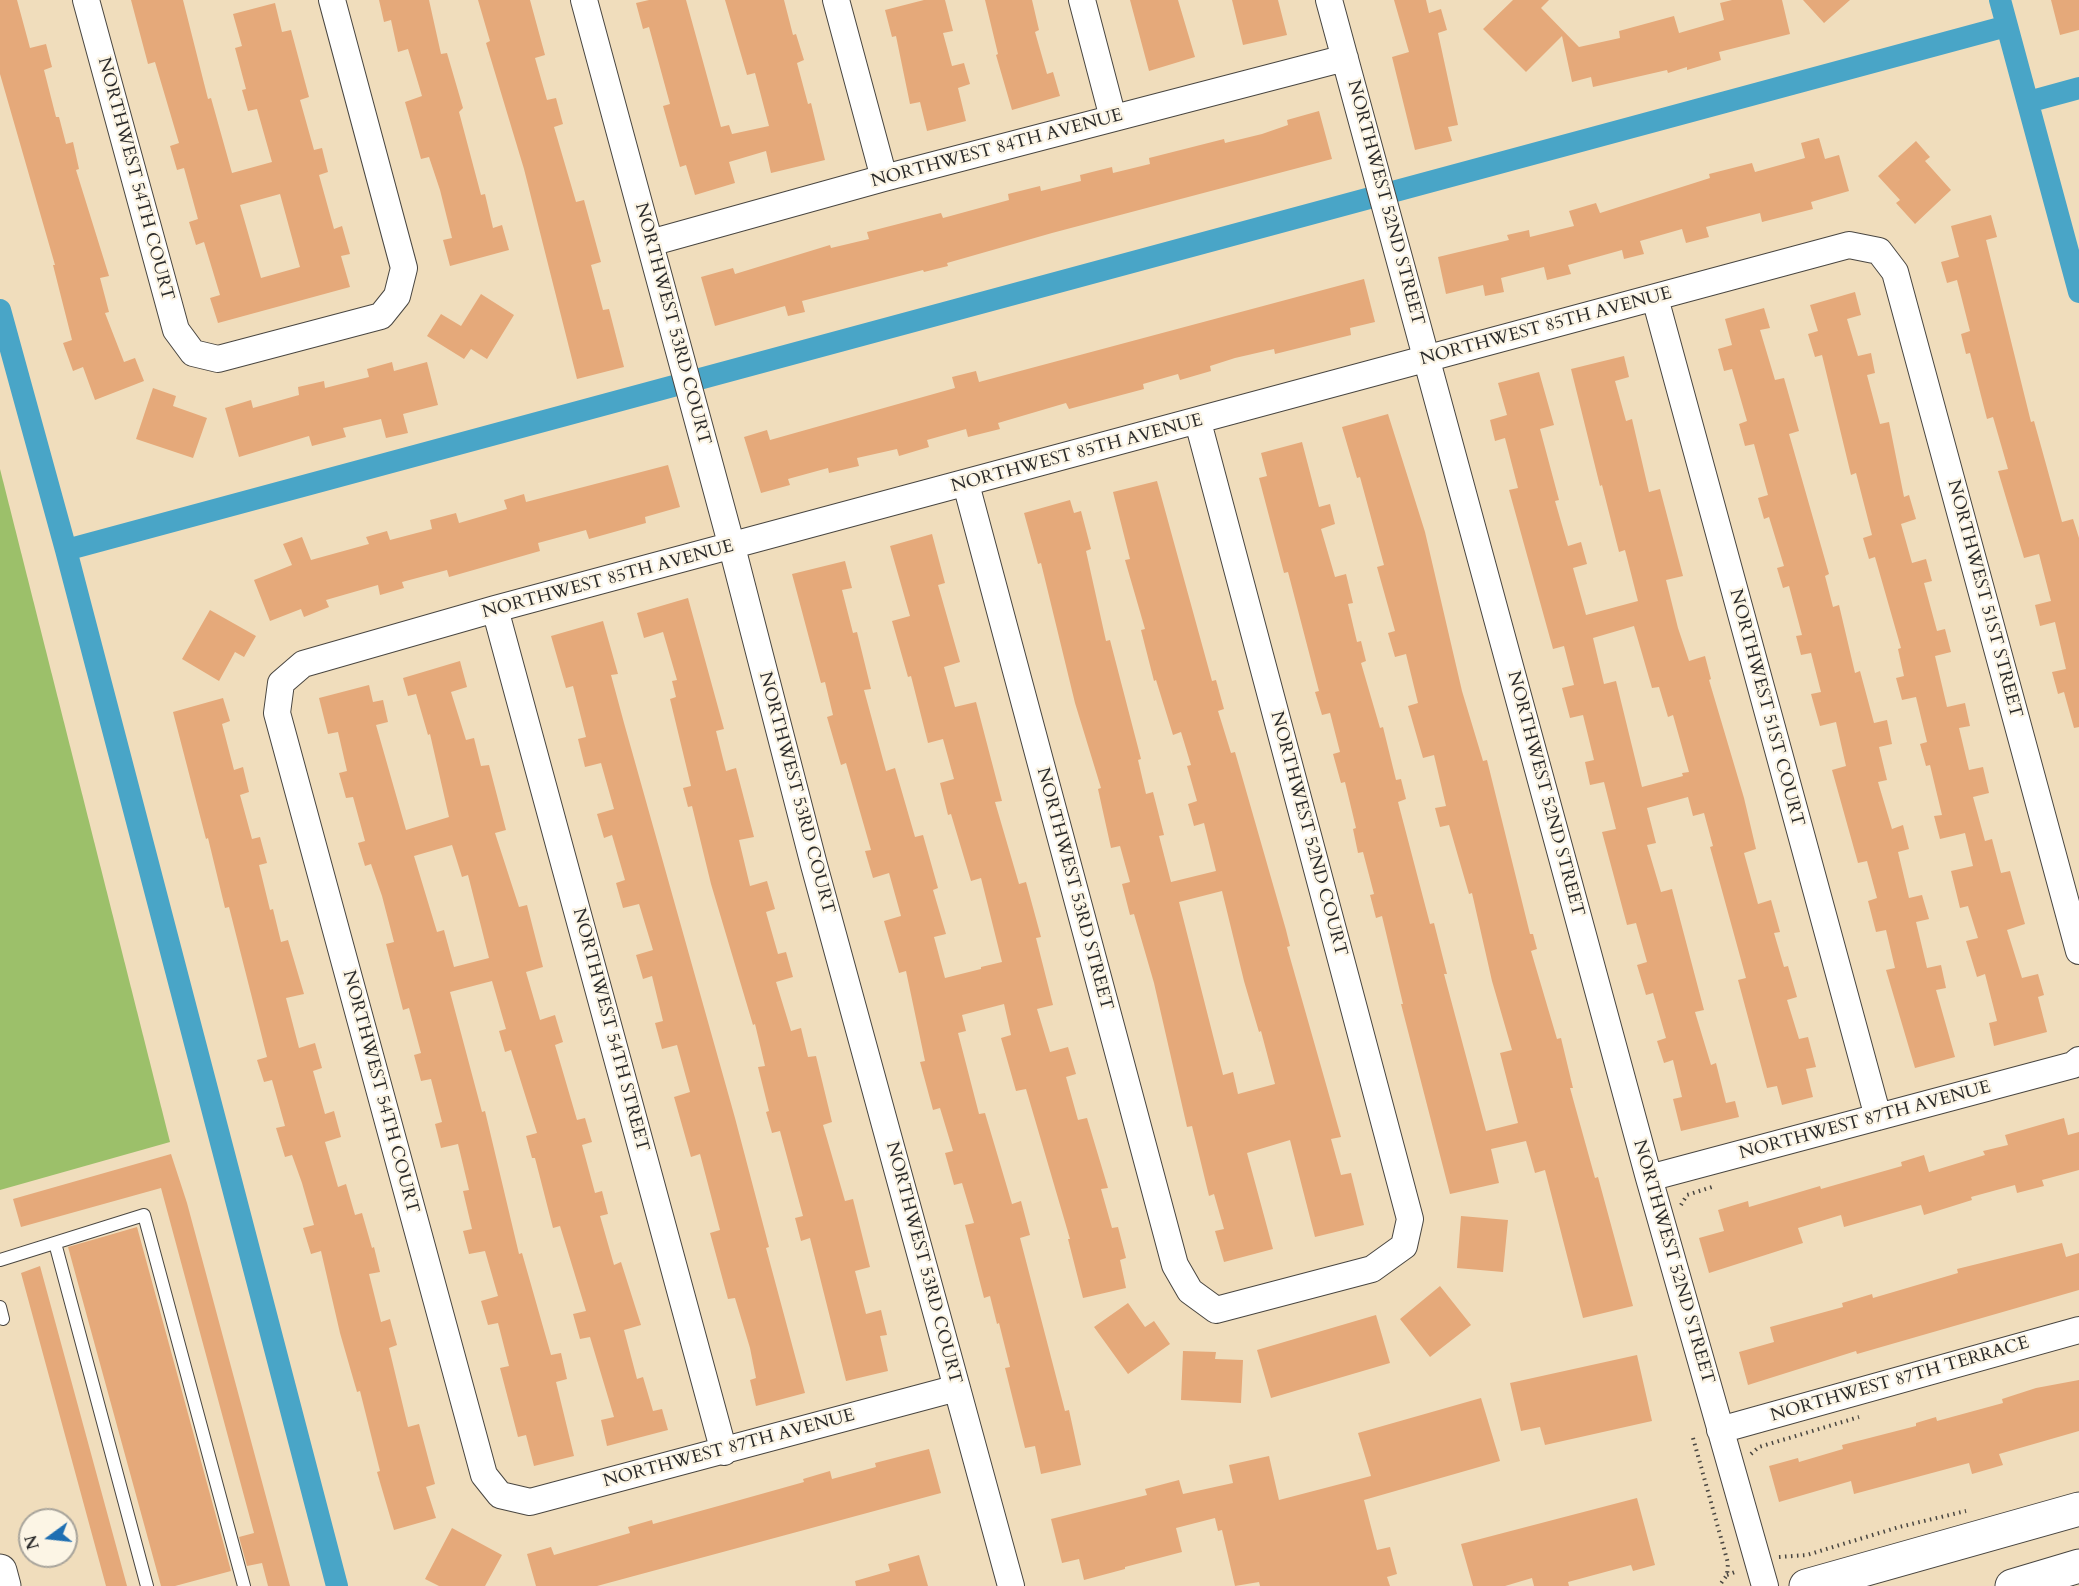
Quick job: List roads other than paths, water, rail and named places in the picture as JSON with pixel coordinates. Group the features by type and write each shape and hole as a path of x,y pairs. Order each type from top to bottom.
{"main road":[{"path":"1806,1586 2079,1509"},
{"path":"2012,1586 2079,1566"},
{"path":"0,1571 4,1586"}],"street":[{"name":"NORTHWEST 54TH COURT","path":"86,0 176,330 193,353 218,359 381,316 397,296 404,268 332,0"},
{"name":"NORTHWEST 53RD COURT","path":"584,0 732,547 814,865 1011,1586"},
{"path":"836,0 884,178"},
{"path":"1082,0 1113,118"},
{"name":"NORTHWEST 52ND STREET","path":"1329,0 1649,1178 1765,1586"},
{"name":"NORTHWEST 84TH AVENUE","path":"650,243 884,178 1345,58"},
{"name":"NORTHWEST 85TH AVENUE","path":"281,683 303,664 495,609 1198,422 1849,245 1879,251"},
{"name":"NORTHWEST 51ST STREET","path":"1879,251 1895,272 2079,951"},
{"name":"NORTHWEST 51ST COURT","path":"1655,298 1878,1117"},
{"name":"NORTHWEST 52ND COURT","path":"1190,1291 1216,1310 1372,1269 1404,1246 1410,1219 1198,422"},
{"name":"NORTHWEST 53RD STREET","path":"966,484 1175,1265 1190,1291"},
{"name":"NORTHWEST 54TH STREET","path":"495,609 724,1452"},
{"name":"NORTHWEST 54TH COURT","path":"281,683 277,713 484,1475 501,1495"},
{"name":"NORTHWEST 87TH AVENUE","path":"1649,1178 2073,1065 2079,1059"},
{"name":"NORTHWEST 87TH TERRACE","path":"1720,1430 2079,1330"},
{"name":"NORTHWEST 87TH AVENUE","path":"501,1495 531,1502 957,1388"}],"lane":[{"path":"0,1260 144,1215 244,1586"},
{"path":"55,1243 147,1586"}],"waterway":[{"path":"2000,0 2079,292"},
{"path":"66,550 2007,26"},
{"path":"2028,102 2079,88"},
{"path":"0,310 66,550 337,1586"}]}
